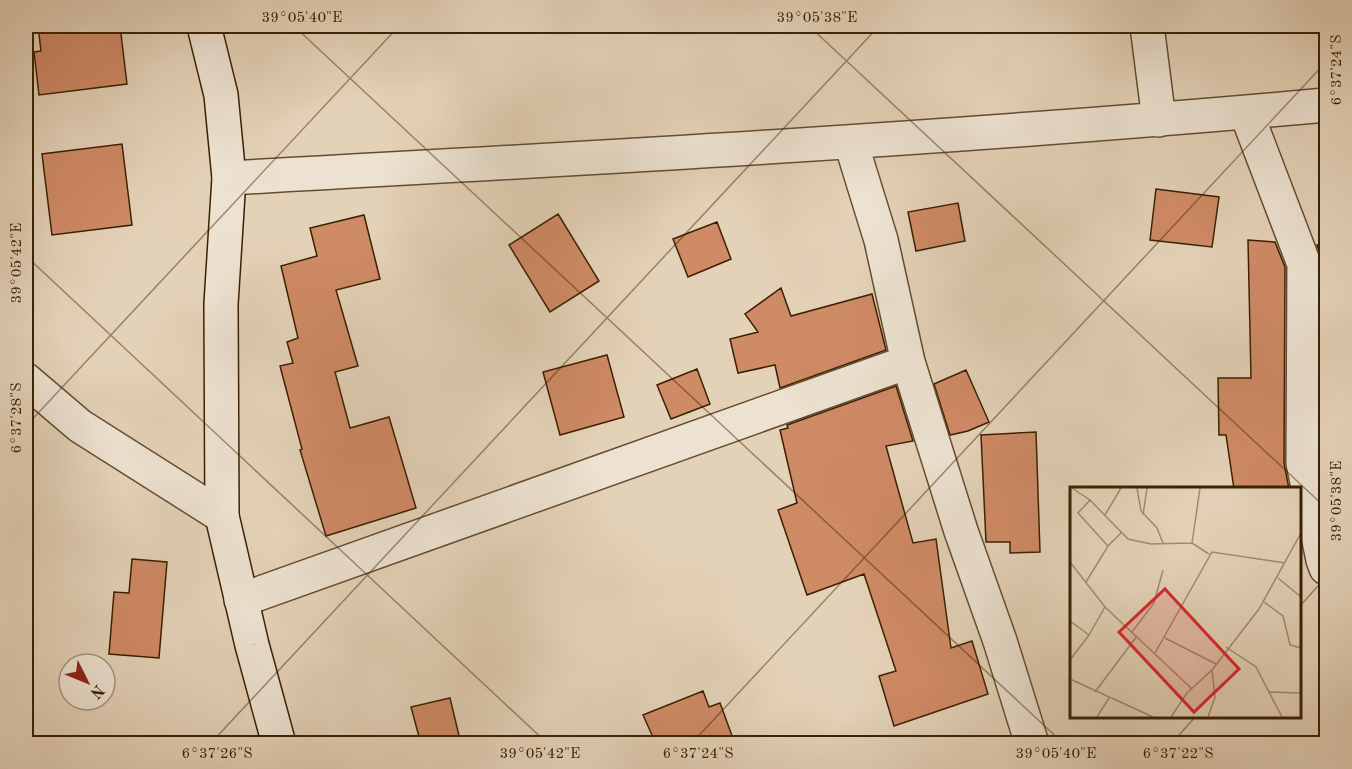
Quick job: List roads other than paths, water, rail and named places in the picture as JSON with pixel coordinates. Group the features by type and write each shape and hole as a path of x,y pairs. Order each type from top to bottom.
{"street":[{"path":"204,26 221,95 229,178 221,304 222,516 241,600 279,744"},
{"path":"1147,26 1159,120"},
{"path":"229,178 851,143 1326,105"},
{"path":"1246,112 1304,264 1304,463 1326,568"},
{"path":"851,143 881,240 908,362 1032,744"},
{"path":"241,600 908,362"},
{"path":"26,380 80,426 222,516"}]}
